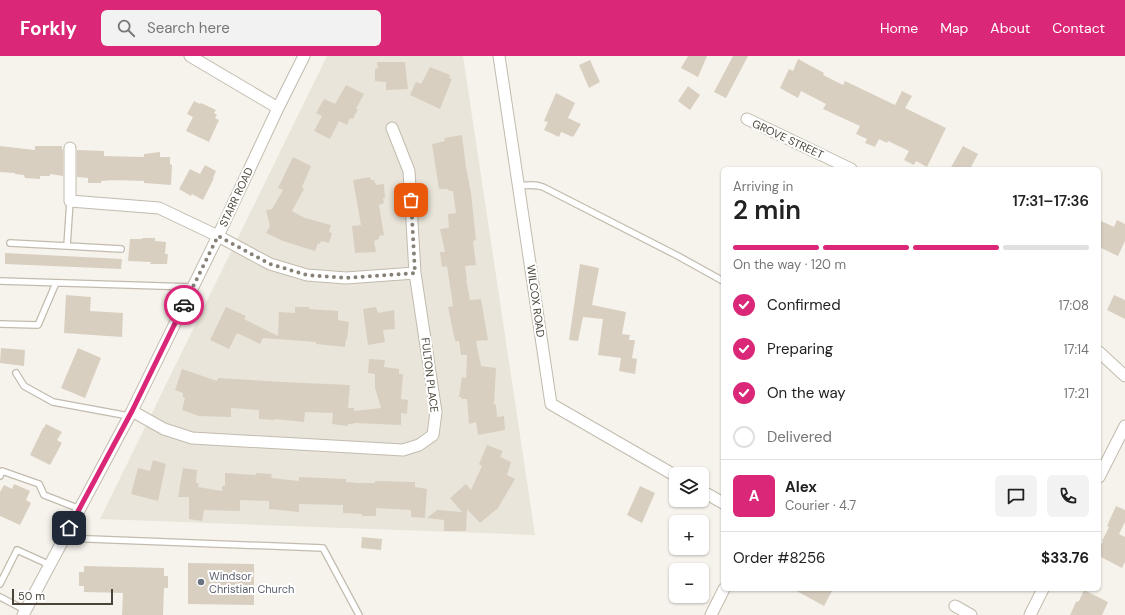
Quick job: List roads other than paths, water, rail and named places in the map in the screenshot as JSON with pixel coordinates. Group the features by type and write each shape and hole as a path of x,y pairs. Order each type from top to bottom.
{"street":[{"path":"191,56 278,108"},
{"name":"STARR ROAD","path":"24,613 131,414 304,56"},
{"name":"WILCOX ROAD","path":"499,56 551,404 669,472"},
{"name":"GROVE STREET","path":"747,119 847,167"},
{"name":"FULTON PLACE","path":"131,414 164,429 192,438 403,450 419,445 433,435 436,412 415,273 409,171 392,128"},
{"path":"70,148 70,201 159,208 218,236 270,264 307,275 346,278 415,273"},
{"path":"1101,354 1125,376"},
{"path":"1101,473 1125,426"},
{"path":"709,495 721,502"},
{"path":"711,615 723,591"},
{"path":"1030,615 1042,591"},
{"path":"955,606 971,615"}],"lane":[{"path":"518,186 538,185 543,187 678,256 721,280"},
{"path":"67,246 70,201"},
{"path":"10,243 121,249"},
{"path":"0,281 193,287"},
{"path":"0,324 38,325 56,283"},
{"path":"16,373 24,386 53,402 131,414"},
{"path":"0,476 2,471 39,484 44,494 80,509"},
{"path":"64,538 323,548 359,615"},
{"path":"0,584 17,550 50,565"},
{"path":"0,597 24,613"}],"place":[{"name":"Windsor Christian Church","path":"201,582"}]}
